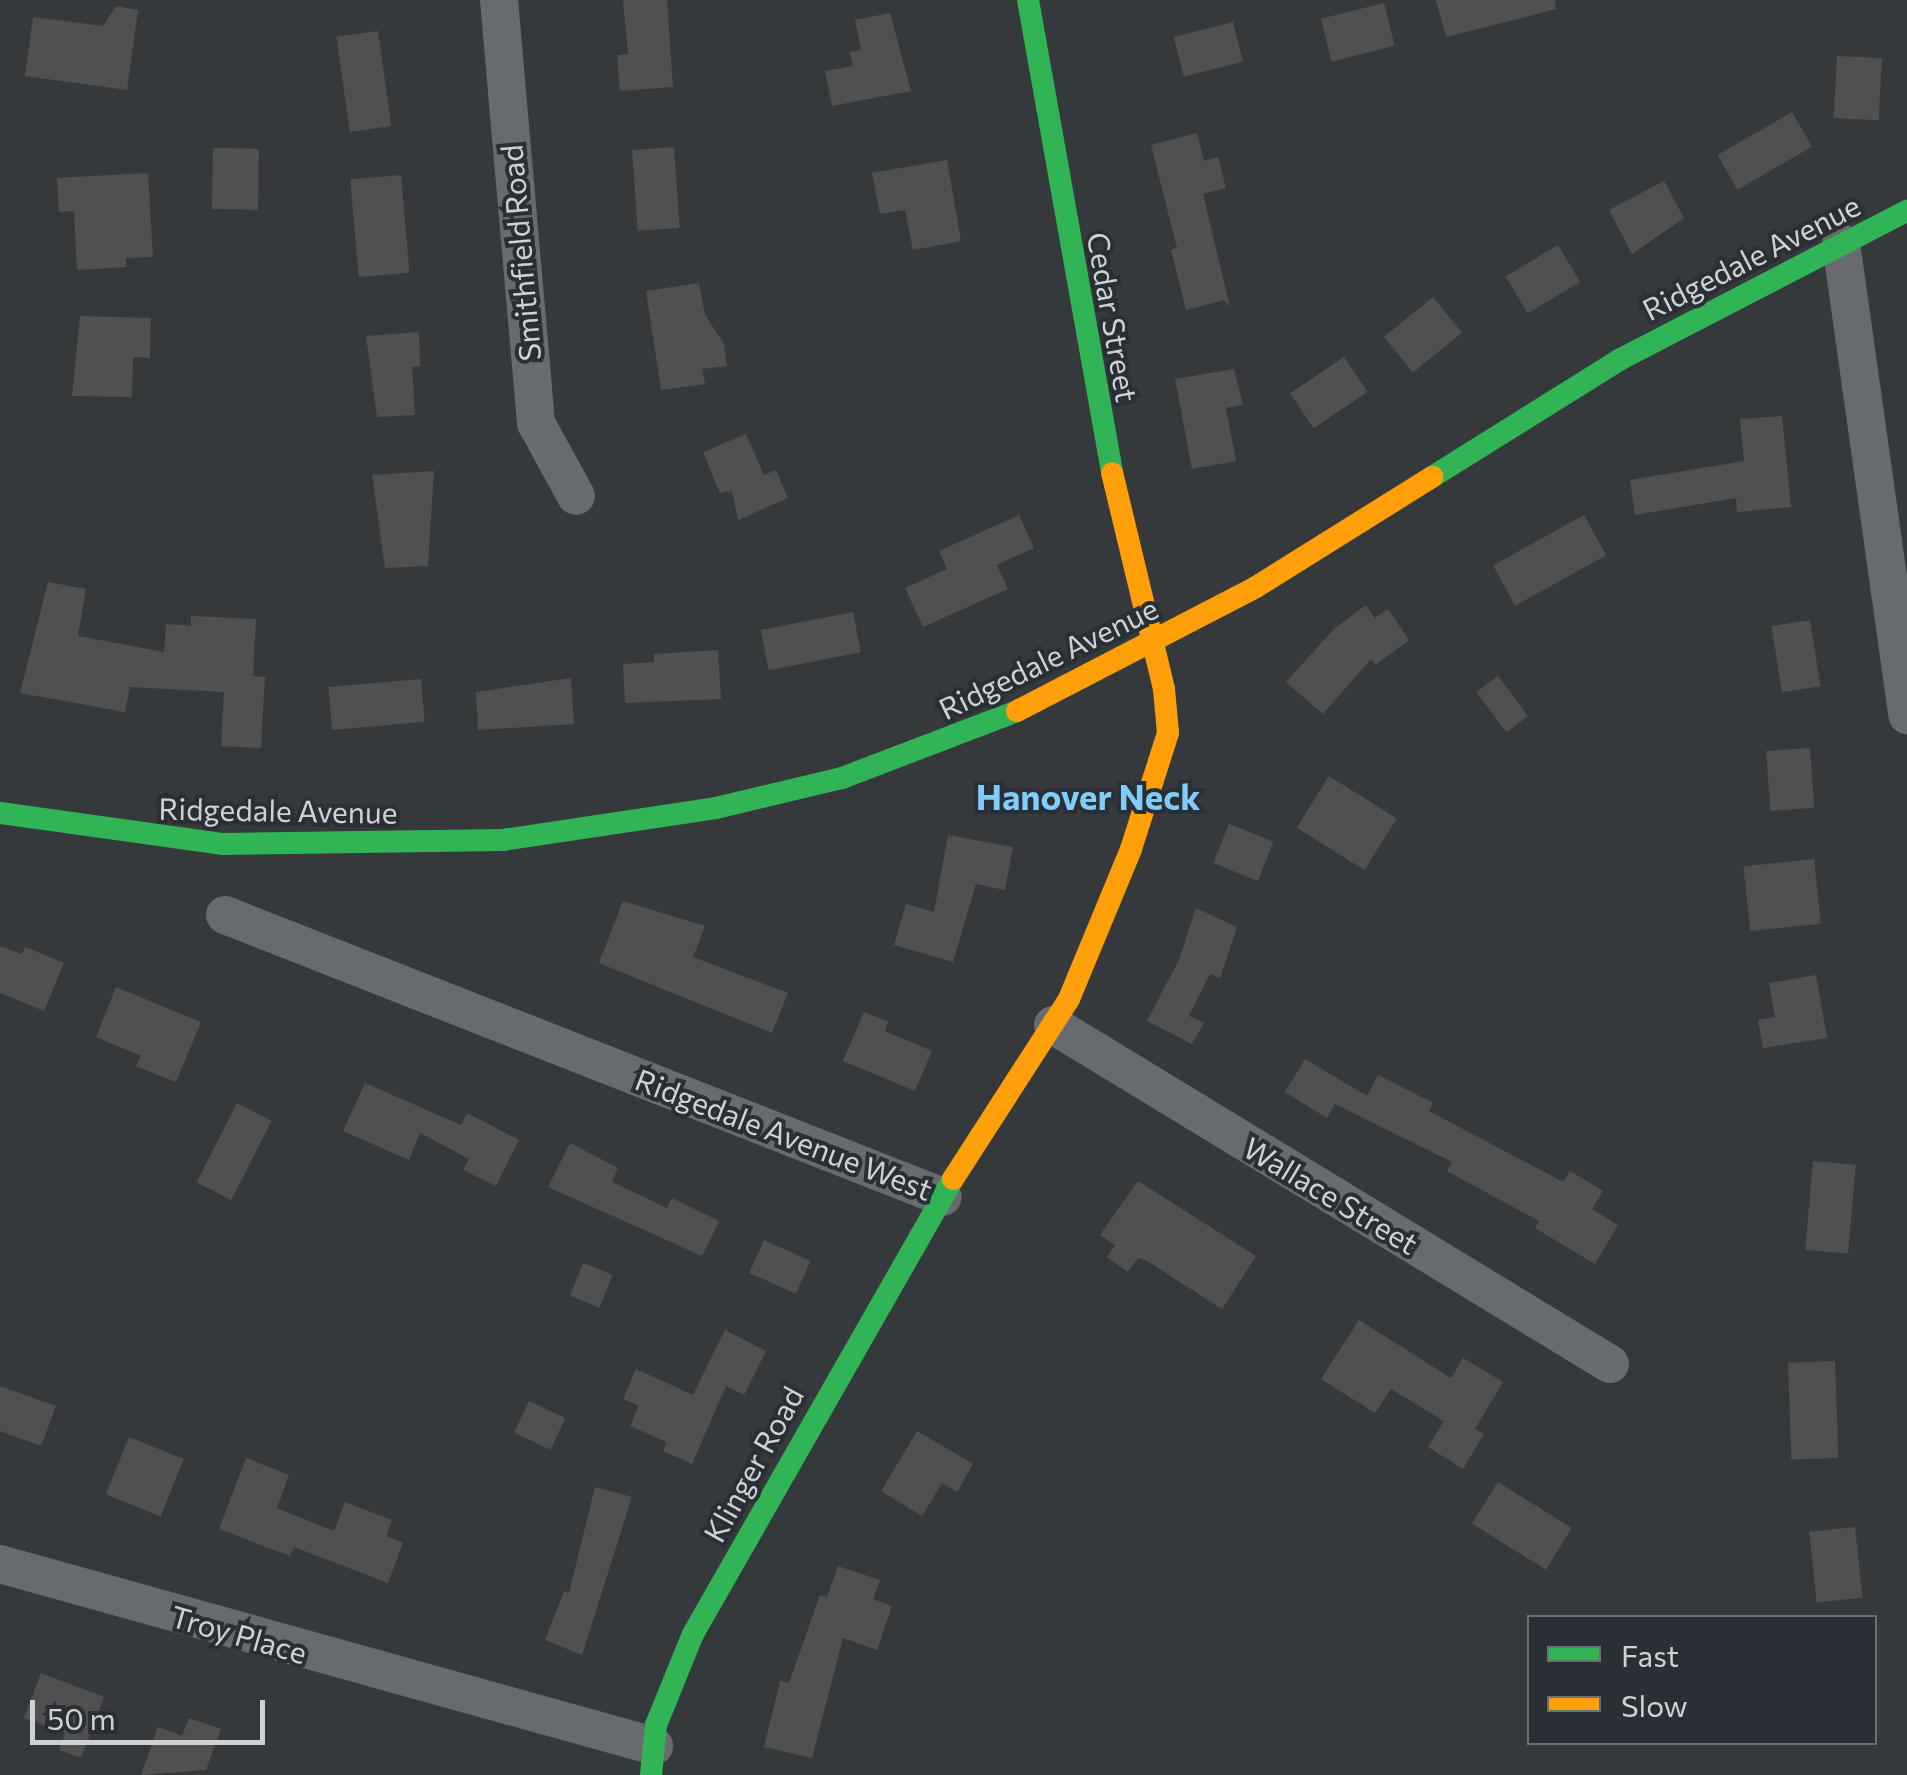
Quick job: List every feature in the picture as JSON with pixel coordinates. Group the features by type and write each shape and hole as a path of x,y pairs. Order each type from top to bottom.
{"main road":[{"name":"Cedar Street","path":"1028,0 1102,428 1151,641"},
{"name":"Ridgedale Avenue","path":"0,813 222,844 503,840 610,828 824,782 937,746 1256,587 1619,360 1907,211"},
{"name":"Ridgedale Avenue West","path":"942,1196 1053,1025 1131,849 1168,734 1151,641"},
{"name":"Klinger Road","path":"652,1760 693,1634 942,1196"}],"street":[{"name":"Smithfield Road","path":"499,0 536,424 576,496"},
{"path":"1841,243 1907,715"},
{"name":"Ridgedale Avenue West","path":"225,915 942,1196"},
{"name":"Wallace Street","path":"1053,1025 1610,1364"},
{"name":"Troy Place","path":"0,1564 652,1760"}],"building":[{"path":"623,0 667,0 673,87 620,91 617,55 628,54"},
{"path":"1436,0 1555,0 1556,9 1446,37"},
{"path":"1384,3 1395,46 1332,61 1321,19"},
{"path":"116,6 138,10 127,90 25,76 33,17 103,26"},
{"path":"890,13 911,91 832,106 825,71 853,66 850,52 861,50 855,20"},
{"path":"1233,22 1243,62 1184,77 1174,37"},
{"path":"378,31 391,126 350,132 336,37"},
{"path":"1837,56 1882,58 1879,120 1834,118"},
{"path":"1792,112 1812,147 1738,190 1718,155"},
{"path":"1197,133 1204,161 1218,157 1226,188 1203,194 1230,307 1224,300 1186,310 1171,250 1177,248 1151,145"},
{"path":"674,147 680,228 638,231 632,150"},
{"path":"213,148 259,149 258,210 212,209"},
{"path":"947,160 961,241 913,250 905,210 880,214 872,173"},
{"path":"148,173 153,257 126,258 126,267 77,270 74,211 59,212 57,178"},
{"path":"401,175 410,273 359,277 350,179"},
{"path":"1664,181 1684,218 1632,254 1609,210"},
{"path":"1558,245 1580,282 1528,313 1506,276"},
{"path":"699,283 705,315 724,344 727,366 702,369 705,384 661,390 646,291"},
{"path":"1433,297 1462,333 1413,372 1384,337"},
{"path":"80,316 151,318 150,358 133,357 132,397 72,396"},
{"path":"419,332 420,366 412,367 415,415 377,417 366,336"},
{"path":"1344,357 1367,392 1314,428 1290,393"},
{"path":"1234,369 1243,405 1226,408 1236,461 1192,469 1175,379"},
{"path":"1782,416 1791,507 1737,512 1736,498 1635,515 1630,480 1744,461 1740,419"},
{"path":"746,434 764,475 776,470 788,498 738,520 732,491 720,493 703,452"},
{"path":"434,471 428,566 385,568 372,475"},
{"path":"1019,515 1034,548 997,565 1008,589 923,627 905,588 947,569 939,551"},
{"path":"1584,515 1606,555 1515,606 1493,565"},
{"path":"48,582 86,589 78,636 164,652 166,624 191,626 191,616 256,619 253,676 265,677 261,748 221,746 224,692 130,687 125,712 20,693"},
{"path":"1366,605 1375,618 1388,609 1409,640 1375,665 1371,659 1323,714 1286,682 1333,630"},
{"path":"853,612 861,652 769,670 761,630"},
{"path":"1810,620 1820,686 1782,692 1771,626"},
{"path":"718,650 721,699 625,703 623,664 654,662 654,654"},
{"path":"1498,676 1528,716 1507,732 1476,692"},
{"path":"571,678 574,724 478,730 476,692"},
{"path":"421,679 425,722 332,730 328,687"},
{"path":"1810,748 1814,808 1770,811 1766,751"},
{"path":"1329,776 1397,818 1365,870 1297,828"},
{"path":"1229,824 1274,842 1258,881 1213,863"},
{"path":"948,835 1013,847 1005,890 976,884 953,962 894,945 906,904 934,912"},
{"path":"1814,859 1821,924 1750,931 1743,866"},
{"path":"623,901 705,926 693,957 788,993 772,1033 599,963"},
{"path":"1196,908 1237,927 1220,978 1210,974 1189,1016 1204,1023 1192,1044 1147,1021 1179,960"},
{"path":"0,946 22,954 25,947 64,963 44,1011 0,993"},
{"path":"1816,975 1827,1038 1763,1048 1758,1020 1775,1017 1769,983"},
{"path":"116,987 201,1022 176,1082 136,1066 141,1056 96,1037"},
{"path":"864,1012 888,1022 885,1031 932,1051 915,1091 843,1061"},
{"path":"1305,1059 1367,1096 1378,1075 1433,1103 1429,1111 1563,1182 1570,1171 1603,1191 1592,1209 1618,1225 1595,1264 1535,1228 1539,1221 1447,1171 1452,1162 1335,1104 1327,1118 1285,1092"},
{"path":"365,1083 461,1125 467,1113 519,1140 496,1186 463,1170 469,1159 420,1133 409,1160 343,1131"},
{"path":"237,1103 272,1121 231,1200 197,1182"},
{"path":"570,1143 618,1168 612,1182 667,1208 672,1198 719,1221 702,1256 548,1187"},
{"path":"1813,1161 1856,1165 1848,1253 1805,1250"},
{"path":"1138,1181 1256,1256 1222,1309 1147,1261 1138,1258 1128,1272 1107,1257 1115,1245 1100,1235"},
{"path":"764,1240 811,1261 796,1294 749,1273"},
{"path":"583,1263 613,1275 600,1307 570,1295"},
{"path":"1359,1320 1451,1378 1463,1358 1503,1382 1475,1429 1484,1434 1463,1469 1428,1447 1444,1421 1391,1389 1375,1413 1321,1379"},
{"path":"725,1330 766,1351 744,1395 726,1386 692,1464 663,1451 667,1442 630,1426 639,1406 623,1399 636,1369 693,1395"},
{"path":"1835,1361 1838,1458 1791,1460 1788,1363"},
{"path":"0,1386 56,1406 41,1446 0,1431"},
{"path":"529,1401 565,1418 550,1450 514,1433"},
{"path":"917,1431 973,1464 957,1492 942,1483 922,1516 881,1491"},
{"path":"129,1437 184,1459 160,1517 106,1494"},
{"path":"246,1458 289,1475 277,1508 334,1531 345,1502 392,1520 386,1536 403,1543 388,1583 294,1547 290,1556 219,1529"},
{"path":"1498,1482 1572,1528 1546,1570 1472,1524"},
{"path":"595,1487 632,1497 582,1655 545,1640 564,1591 569,1593"},
{"path":"1855,1527 1862,1598 1817,1602 1809,1532"},
{"path":"838,1566 880,1580 873,1599 892,1606 877,1650 843,1638 812,1758 764,1747 780,1681 789,1683 820,1595 827,1597"},
{"path":"41,1673 104,1697 81,1758 59,1750 65,1733 24,1718"},
{"path":"189,1718 221,1729 206,1770 141,1775 158,1727 182,1736"}],"traffic: fast":[{"path":"1028,0 1112,473"},
{"path":"1432,477 1619,360 1907,211"},
{"path":"0,813 222,844 503,840 716,808 842,778 1017,711"},
{"path":"651,1775 656,1725 693,1634 953,1179"}],"traffic: slow":[{"path":"953,1179 1069,999 1131,849 1168,733 1164,689 1112,473"},
{"path":"1017,711 1256,587 1432,477"}],"district":[{"name":"Hanover Neck","path":"1088,796"}]}
